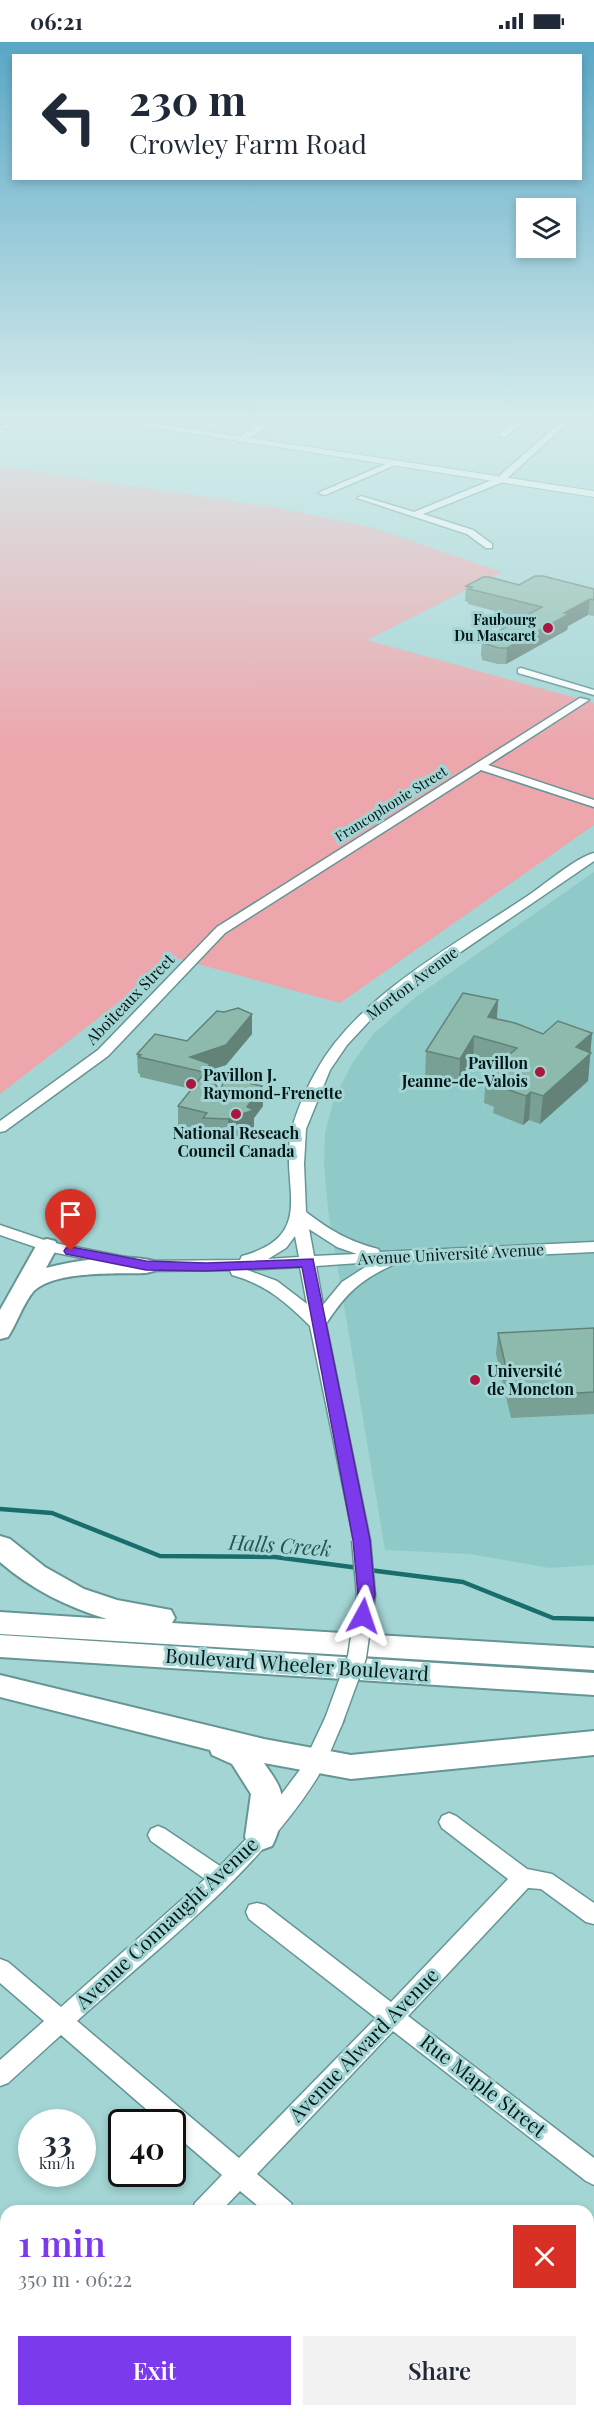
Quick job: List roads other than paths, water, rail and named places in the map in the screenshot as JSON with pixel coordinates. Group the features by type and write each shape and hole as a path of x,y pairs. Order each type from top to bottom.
{"highway":[{"path":"0,1331 47,1246"},
{"path":"25,1287 48,1274 75,1267 146,1266"},
{"path":"0,1546 18,1563 62,1592 131,1616 443,1640 554,1657"},
{"name":"Boulevard Wheeler Boulevard","path":"0,1623 594,1659"},
{"name":"Boulevard Wheeler Boulevard","path":"0,1646 594,1684"},
{"path":"0,1686 202,1736 351,1767 594,1743"},
{"path":"202,1736 243,1755 266,1791 267,1802 261,1837"}],"street":[{"path":"464,530 471,532 489,546"},
{"path":"521,670 587,698"},
{"name":"Francophonie Street","path":"221,930 587,698"},
{"path":"480,766 594,804"},
{"name":"Morton Avenue","path":"357,1657 366,1595 362,1540 318,1324 299,1214 297,1164 299,1129 323,1070 342,1042 369,1012 420,974 594,856"},
{"name":"Aboiteaux Street","path":"0,1128 103,1053 221,930"},
{"path":"206,1267 260,1257 276,1250 288,1238 299,1214 345,1246 362,1251 403,1256"},
{"path":"0,1230 47,1246 146,1266 206,1267 255,1275 287,1293 318,1324 346,1283 364,1271 403,1256"},
{"name":"Avenue Université Avenue","path":"206,1267 594,1247"},
{"name":"Avenue Connaught Avenue","path":"0,2075 221,1879 261,1837 318,1759 357,1657"},
{"path":"449,1822 523,1878 545,1880 594,1916"},
{"path":"158,1835 221,1879"},
{"name":"Avenue Alward Avenue","path":"210,2205 523,1878"},
{"name":"Rue Maple Street","path":"257,1912 594,2173"},
{"path":"0,1969 275,2205"}],"waterway":[{"name":"Halls Creek","path":"0,1509 52,1513 160,1556 275,1557 359,1568"},
{"name":"Halls Creek","path":"369,1570 463,1582 553,1618 594,1619"}],"place":[{"name":"Faubourg Du Mascaret","path":"548,628"},
{"name":"Pavillon Jeanne-de-Valois","path":"540,1072"},
{"name":"Pavillon J. Raymond-Frenette","path":"191,1084"},
{"name":"National Reseach Council Canada","path":"236,1114"},
{"name":"Université de Moncton","path":"475,1380"}]}
